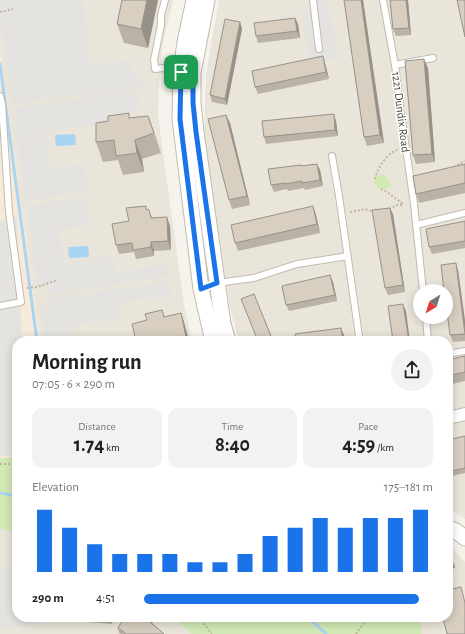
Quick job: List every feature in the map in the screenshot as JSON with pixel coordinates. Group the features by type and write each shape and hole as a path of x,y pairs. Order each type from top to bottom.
{"street":[{"path":"197,0 180,119 201,289 212,336"},
{"path":"187,73 193,103 223,324 227,336"},
{"path":"453,417 465,414"},
{"path":"453,530 465,538"}],"lane":[{"path":"165,0 161,15 161,25 154,60 155,68 163,68 187,73"},
{"path":"313,0 319,50"},
{"name":"1221 Dundix Road","path":"383,0 395,65 414,204 422,284"},
{"path":"395,65 433,58"},
{"path":"0,96 2,104 9,212 21,302 0,306"},
{"path":"332,156 342,214 359,336"},
{"path":"416,225 465,213"},
{"path":"201,289 217,283 254,278 297,264 348,256"},
{"path":"427,324 428,336"},
{"path":"453,353 465,351"}],"path":[{"path":"0,12 13,9"},
{"path":"375,179 383,161 395,150 406,147"},
{"path":"453,168 465,161"},
{"path":"381,189 403,205"},
{"path":"387,210 397,205 414,204"},
{"path":"342,214 365,209 376,213"},
{"path":"26,289 57,280"},
{"path":"0,464 12,464"},
{"path":"203,622 212,634"},
{"path":"356,634 364,622"}],"shaded area":[{"path":"0,0 173,0 162,47 158,114 184,304 191,336 39,336 0,71"},
{"path":"0,0 83,0 91,65 130,60 131,70 141,78 142,87 12,104 0,14"},
{"path":"219,0 465,0 465,519 453,511 453,336 238,336 230,308 204,136 206,76"},
{"path":"311,0 328,0 338,59 310,63 302,12 312,11"},
{"path":"0,51 39,336 12,336 12,457 0,458"},
{"path":"138,90 140,110 106,115 107,123 45,132 50,168 83,164 87,191 26,201 13,108"},
{"path":"86,197 91,225 59,230 64,263 113,256 116,272 169,264 170,276 49,295 47,286 38,288 27,206"},
{"path":"17,217 22,336 12,336 12,455 0,456 0,220"},
{"path":"169,281 172,296 120,302 123,318 73,325 74,336 44,336 41,308 46,308 45,299"},
{"path":"0,519 12,523 12,622 179,622 191,634 0,634"},
{"path":"453,549 465,562 465,634 422,634 420,622 453,622"},
{"path":"12,567 12,622 48,622 0,629 0,569"}],"green space":[{"path":"385,174 391,187 380,190 375,185 374,177"},
{"path":"12,457 12,531 0,528 0,458"},
{"path":"179,622 420,622 422,634 191,634"}],"water":[{"path":"75,134 76,145 56,146 55,135"},
{"path":"88,246 89,257 69,258 68,247"}],"building":[{"path":"122,0 147,0 141,29 117,24"},
{"path":"344,0 361,0 380,135 364,137"},
{"path":"390,0 406,0 409,28 393,29"},
{"path":"457,0 465,0 465,37"},
{"path":"295,18 297,31 256,36 254,23"},
{"path":"225,19 240,22 225,99 210,95"},
{"path":"323,56 326,72 255,87 252,71"},
{"path":"424,59 432,154 413,155 405,61"},
{"path":"129,113 129,118 148,116 154,133 135,140 137,153 116,156 114,140 96,142 96,123 108,121 108,116"},
{"path":"334,114 335,130 264,137 262,121"},
{"path":"226,115 247,196 229,200 208,119"},
{"path":"317,164 320,180 271,185 268,169"},
{"path":"465,164 465,183 416,194 413,176"},
{"path":"146,206 146,209 149,210 151,218 167,217 168,241 151,242 151,247 133,250 132,243 116,245 112,224 129,221 126,208"},
{"path":"313,206 317,224 235,243 231,225"},
{"path":"390,208 403,285 385,288 372,210"},
{"path":"465,221 465,241 429,247 426,229"},
{"path":"456,263 465,334 450,335 449,324 453,324 453,284 443,284 441,265"},
{"path":"330,275 335,295 286,305 282,286"},
{"path":"254,294 271,336 256,336 241,299"},
{"path":"403,304 408,336 392,336 388,306"},
{"path":"162,310 164,317 181,313 186,336 135,336 132,324 147,320 145,314"},
{"path":"341,328 342,336 295,336 295,334"},
{"path":"465,356 465,372 453,375 453,359"},
{"path":"465,436 465,468 453,471 453,439"},
{"path":"461,587 465,603 465,634 447,634 444,622 453,622 453,589"},
{"path":"122,622 150,622 164,634 126,634 118,628"}],"waterway":[{"path":"0,64 36,336"},
{"path":"0,493 12,495"},
{"path":"313,622 326,634"}],"route":[{"path":"181,72 193,73 193,103 196,132 217,283 201,289 180,119 181,72"}]}
